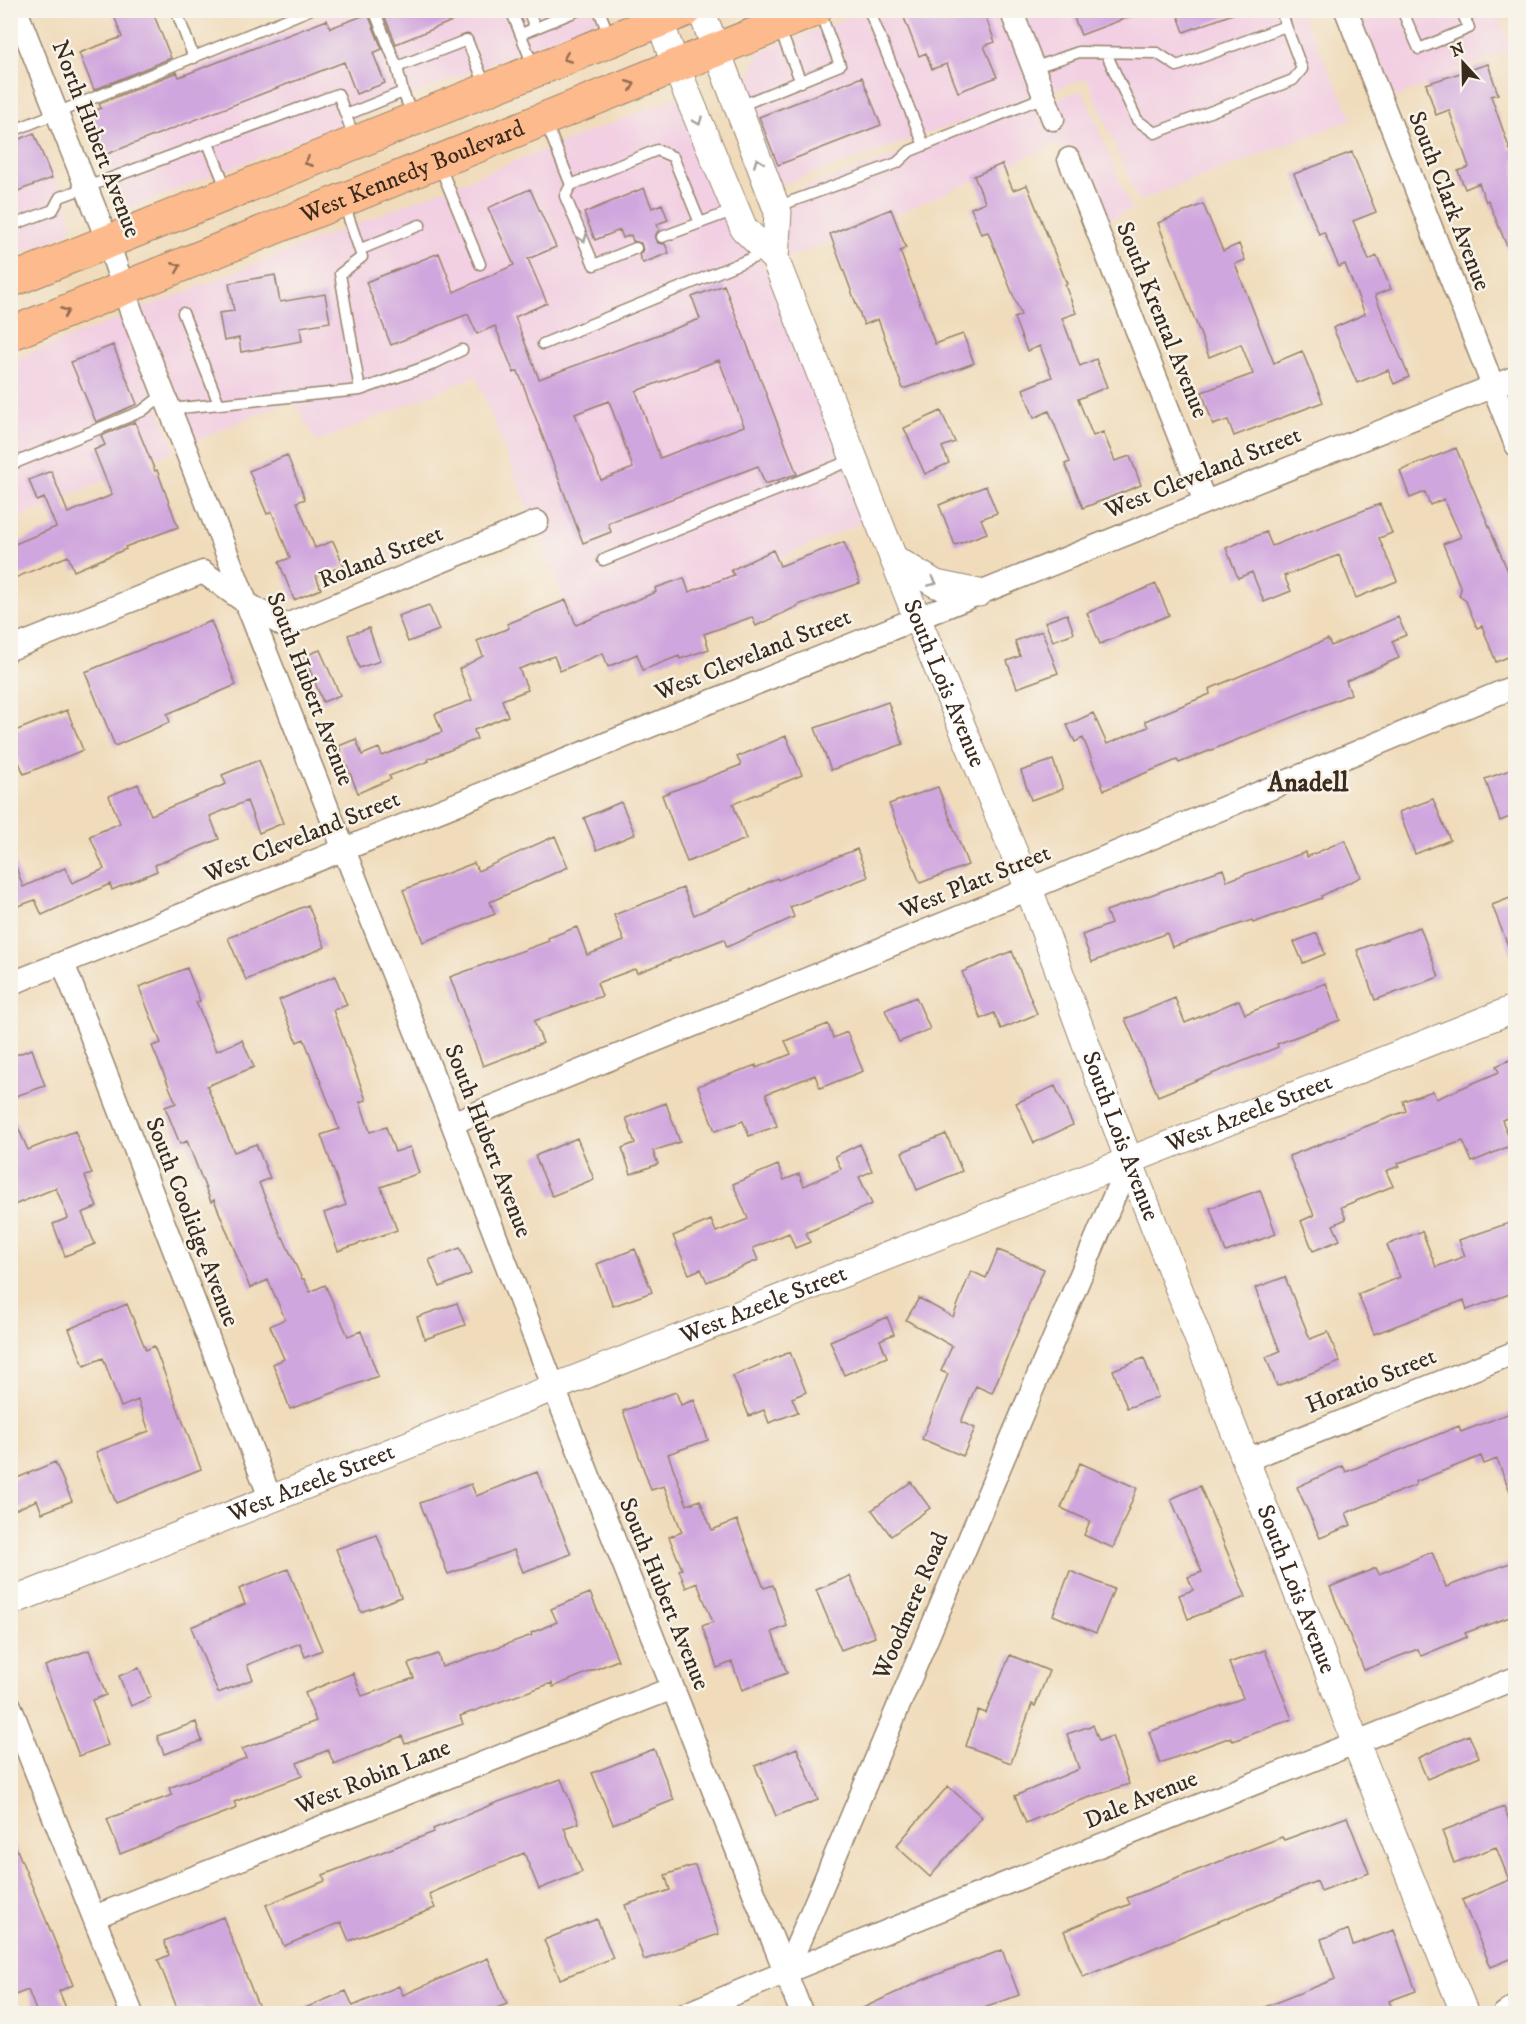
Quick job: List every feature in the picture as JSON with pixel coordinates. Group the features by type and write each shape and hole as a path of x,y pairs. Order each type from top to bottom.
{"main road":[{"name":"West Kennedy Boulevard","path":"10,334 817,10"},
{"name":"West Kennedy Boulevard","path":"10,281 229,194 351,129 409,106 487,90 611,41 668,14"}],"street":[{"name":"North Hubert Avenue","path":"16,10 108,242 122,289"},
{"name":"South Lois Avenue","path":"701,10 778,212 771,256"},
{"path":"1011,10 1053,118"},
{"name":"South Clark Avenue","path":"1346,10 1515,445"},
{"name":"South Lois Avenue","path":"668,14 676,67 744,230 771,256 1029,889 1129,1161 1356,1743 1465,2013"},
{"name":"South Krental Avenue","path":"1069,159 1204,502"},
{"name":"South Hubert Avenue","path":"122,289 453,1123 554,1388 802,2013"},
{"name":"West Cleveland Street","path":"10,984 1515,377"},
{"name":"Roland Street","path":"248,604 284,626 537,522"},
{"path":"893,558 936,584 979,593"},
{"path":"10,649 203,572 248,604"},
{"name":"West Platt Street","path":"453,1123 1029,889 1515,686"},
{"name":"South Coolidge Avenue","path":"63,963 271,1500"},
{"name":"West Azeele Street","path":"10,1602 1515,1008"},
{"name":"Woodmere Road","path":"786,1972 1129,1161"},
{"name":"Horatio Street","path":"1246,1460 1515,1352"},
{"name":"Dale Avenue","path":"786,1972 1515,1678"},
{"name":"West Robin Lane","path":"94,1917 673,1688"},
{"path":"10,1706 132,2013"},
{"path":"686,2013 786,1972"},
{"path":"1504,2013 1515,2006"}],"lane":[{"path":"176,10 194,58"},
{"path":"10,132 309,10"},
{"path":"374,10 397,67 409,106"},
{"path":"511,10 536,71"},
{"path":"528,10 535,28"},
{"path":"546,10 550,22"},
{"path":"599,10 611,41"},
{"path":"737,107 840,65 817,10"},
{"path":"869,10 924,145"},
{"path":"1402,10 1419,49 1469,28 1461,10"},
{"path":"520,34 576,11"},
{"path":"1106,52 1137,120 1155,133 1293,80 1302,69 1286,26 1284,12"},
{"path":"778,25 801,82"},
{"path":"1033,68 1079,52 1157,53 1177,66 1286,26"},
{"path":"397,67 467,40 487,90"},
{"path":"10,226 53,210 60,197 338,94 351,129"},
{"path":"776,207 897,163 909,151 1044,97"},
{"path":"545,120 571,185"},
{"path":"208,142 229,194"},
{"path":"636,248 594,265 565,196 571,185 657,150 673,157 700,223"},
{"path":"439,162 480,264"},
{"path":"343,200 362,257 340,274 360,390"},
{"path":"662,237 736,210"},
{"path":"361,249 420,225"},
{"path":"543,344 771,256"},
{"path":"183,314 219,404"},
{"path":"10,465 167,402 219,404 360,390 431,365 462,350"},
{"path":"603,560 854,459"}],"shaded area":[{"path":"335,11 614,11 609,16 575,30 137,206 125,208 120,204 85,112"},
{"path":"865,11 1300,11 1353,119 1138,201 1087,78 778,186 743,87 759,52"},
{"path":"1357,11 1497,11 1511,49 1392,99"},
{"path":"1083,90 1133,209 1105,221 1074,144 1059,150 1057,144 844,237 789,258 786,254 782,195 1037,106 1048,133 1067,125 1057,99"},
{"path":"677,97 763,263 763,269 767,269 848,472 862,522 582,646 538,534 551,529 542,507 529,512 476,376 317,442 292,399 195,441 142,309"},
{"path":"29,119 66,203 73,226 66,234 11,257 11,126"},
{"path":"122,317 175,450 11,521 11,361"}],"building":[{"path":"112,10 152,10 171,58 94,90 79,53 122,37"},
{"path":"382,10 477,10 477,11 396,44"},
{"path":"901,10 983,10 995,42 984,46 997,77 958,92 947,64 932,69 926,53 919,56"},
{"path":"1071,10 1141,10 1142,12 1081,35"},
{"path":"1176,10 1237,10 1238,12 1184,32"},
{"path":"368,14 382,49 373,53 385,83 356,94 344,62 102,156 86,114 101,108 99,104 177,72 179,77 327,20 330,28"},
{"path":"1488,64 1498,94 1491,96 1510,150 1515,148 1515,266 1479,183 1465,189 1458,171 1469,167 1449,110 1436,115 1426,84"},
{"path":"862,77 881,125 778,165 759,117"},
{"path":"34,133 52,178 10,194 10,143"},
{"path":"1352,152 1376,212 1353,221 1369,260 1377,256 1391,289 1375,295 1409,377 1394,384 1388,370 1357,383 1333,328 1365,314 1345,264 1339,267 1324,232 1319,234 1294,174"},
{"path":"1002,164 1013,190 1027,185 1067,284 1065,285 1076,313 1062,318 1080,366 1096,359 1107,387 1078,399 1093,436 1103,432 1115,461 1130,456 1141,485 1083,508 1065,464 1070,462 1049,411 1034,418 1023,389 1052,377 1040,346 1027,351 1014,318 1021,315 988,232 981,234 971,208 985,202 974,176"},
{"path":"644,188 652,208 662,204 668,220 657,224 659,230 655,236 658,243 665,244 669,253 643,263 639,255 643,250 641,243 633,241 631,235 623,238 620,230 595,240 584,213"},
{"path":"530,189 556,247 528,259 547,303 515,317 539,379 700,319 692,297 724,285 797,474 765,484 758,466 608,523 611,532 583,543 518,371 514,373 495,326 477,334 468,314 391,345 366,282 439,253 454,292 514,265 488,208","holes":["719,360 744,426 660,458 636,391","609,401 633,468 601,480 575,414"]},
{"path":"1203,204 1223,251 1239,244 1245,260 1235,264 1274,363 1302,351 1323,402 1234,436 1228,420 1213,425 1202,392 1253,374 1241,344 1209,357 1158,223"},
{"path":"891,209 906,248 900,251 935,344 963,334 974,363 903,389 878,319 864,325 830,234"},
{"path":"275,275 280,302 325,294 330,322 300,327 302,341 241,352 239,338 224,341 219,313 234,311 229,283"},
{"path":"113,345 137,404 96,422 71,362"},
{"path":"941,411 955,442 942,447 949,463 925,474 904,428"},
{"path":"135,422 155,471 157,470 178,527 125,547 126,549 74,571 68,556 10,580 10,546 56,527 44,498 37,501 29,480 51,471 68,513 112,495 94,450 105,445 101,436"},
{"path":"1456,448 1515,588 1515,654 1496,662 1482,626 1477,628 1466,601 1459,596 1461,589 1443,544 1461,537 1444,499 1430,505 1425,492 1410,498 1400,471"},
{"path":"287,455 305,499 297,502 315,548 333,541 344,566 316,576 321,589 294,600 279,562 290,558 272,512 267,514 249,471"},
{"path":"986,486 997,513 981,519 987,533 955,545 939,505"},
{"path":"1380,504 1392,533 1379,538 1397,581 1356,598 1339,555 1284,576 1291,591 1264,602 1252,572 1238,578 1226,548 1266,532 1272,546"},
{"path":"844,542 860,583 798,605 756,626 752,617 704,634 709,649 680,659 679,656 643,670 637,654 608,667 603,653 560,671 554,656 519,669 528,690 502,700 508,716 474,730 477,739 389,776 391,779 358,793 339,746 356,739 362,755 379,748 382,756 442,732 435,714 472,700 459,669 483,656 477,641 509,628 507,624 566,600 576,625 656,592 655,588 684,578 689,592 734,575 731,570 773,550 780,566"},
{"path":"1156,584 1169,615 1100,644 1087,613"},
{"path":"429,605 439,630 408,642 398,616"},
{"path":"1067,614 1074,633 1053,641 1045,622"},
{"path":"1398,617 1406,635 1392,641 1399,658 1346,681 1351,694 1179,763 1177,760 1104,790 1083,738 1075,742 1067,725 1093,713 1107,744 1148,727 1145,721 1210,694 1209,689 1328,639 1331,646"},
{"path":"211,621 236,685 167,714 170,722 115,746 85,672"},
{"path":"369,628 380,661 359,668 348,635"},
{"path":"1042,631 1058,673 1017,688 1007,661 1020,656 1015,641"},
{"path":"320,650 340,695 323,702 304,656"},
{"path":"888,702 903,744 831,770 815,728"},
{"path":"67,710 83,750 24,774 10,741 10,733"},
{"path":"786,736 802,775 733,804 746,839 687,862 662,795 741,765 737,757"},
{"path":"259,760 283,823 259,833 247,801 210,816 219,839 155,865 157,871 112,890 110,884 42,915 35,900 10,909 10,858 13,858 23,887 65,868 72,883 104,869 90,836 120,823 109,796 138,784 151,815 226,784 222,775"},
{"path":"1053,760 1063,789 1031,800 1021,771"},
{"path":"1515,768 1515,815 1500,821 1485,779"},
{"path":"938,787 968,865 920,883 889,804"},
{"path":"1433,799 1450,840 1415,854 1399,812"},
{"path":"621,802 635,834 597,850 584,818"},
{"path":"555,836 568,867 490,902 495,914 423,942 403,890 474,863 478,871"},
{"path":"1345,840 1361,877 1321,896 1322,898 1253,923 1252,920 1172,947 1167,933 1092,962 1082,935 1111,924 1106,911 1223,869 1227,881 1306,852 1307,857"},
{"path":"857,849 868,877 790,907 794,917 727,947 724,939 637,973 635,969 597,983 602,996 534,1021 543,1043 483,1066 450,977 549,941 548,938 577,927 587,955 624,941 614,915 683,888 694,915 777,878 778,880"},
{"path":"1515,896 1515,961 1514,961 1492,905"},
{"path":"308,905 325,947 246,980 228,938"},
{"path":"1420,927 1439,977 1375,1000 1357,950"},
{"path":"1317,933 1325,954 1303,963 1294,942"},
{"path":"1012,951 1037,1014 1001,1029 994,1013 981,1019 962,972"},
{"path":"187,968 200,1001 196,1002 216,1051 242,1040 254,1067 207,1086 234,1152 256,1144 270,1178 259,1183 302,1279 310,1292 325,1285 348,1336 361,1331 378,1376 290,1409 273,1364 284,1359 270,1326 285,1319 268,1280 250,1288 214,1200 211,1202 187,1141 180,1144 165,1107 176,1103 152,1046 161,1043 139,987"},
{"path":"335,976 347,1005 333,1010 366,1100 360,1102 370,1132 386,1127 395,1152 410,1147 419,1173 381,1187 397,1230 338,1251 324,1213 346,1205 321,1135 339,1129 304,1039 297,1042 279,1000"},
{"path":"1326,983 1340,1020 1277,1044 1278,1047 1158,1096 1125,1019 1175,998 1185,1023 1239,1000 1245,1014"},
{"path":"916,997 930,1029 899,1042 885,1010"},
{"path":"828,1024 833,1038 847,1032 863,1071 820,1088 815,1075 766,1094 777,1126 749,1136 743,1121 715,1131 698,1086 756,1065 756,1068 791,1054 785,1041"},
{"path":"32,1049 45,1086 10,1098 10,1057"},
{"path":"1515,1058 1515,1115 1502,1120 1512,1145 1472,1162 1463,1141 1398,1163 1399,1166 1386,1171 1393,1186 1341,1207 1346,1219 1333,1225 1340,1240 1313,1251 1301,1221 1314,1215 1289,1156 1406,1111 1403,1101 1433,1091 1436,1099 1499,1072 1496,1066"},
{"path":"1055,1086 1073,1125 1034,1143 1016,1103"},
{"path":"666,1103 680,1142 653,1151 658,1164 631,1174 622,1148 635,1143 626,1118"},
{"path":"10,1109 28,1150 75,1131 92,1174 85,1176 97,1207 82,1213 95,1244 65,1256 53,1224 68,1218 56,1188 14,1205 10,1196"},
{"path":"946,1134 962,1171 917,1190 902,1152"},
{"path":"577,1138 594,1179 552,1196 535,1156"},
{"path":"860,1144 872,1171 859,1177 872,1204 806,1233 810,1242 795,1248 789,1233 753,1248 758,1260 707,1282 701,1269 689,1274 673,1236 711,1220 716,1232 748,1219 733,1184 778,1165 784,1180 799,1174 804,1186 841,1169 835,1156"},
{"path":"1260,1190 1276,1234 1226,1252 1210,1208"},
{"path":"1515,1221 1515,1292 1467,1310 1464,1300 1374,1334 1358,1294 1400,1277 1387,1245 1422,1231 1436,1267 1465,1256 1459,1240"},
{"path":"460,1248 471,1274 440,1287 429,1260"},
{"path":"635,1249 652,1292 613,1306 597,1264"},
{"path":"998,1250 1044,1269 992,1393 976,1386 961,1422 975,1428 963,1456 922,1439 948,1374 941,1371 952,1346 906,1320 919,1298 953,1317 971,1271 986,1278"},
{"path":"1285,1277 1310,1339 1328,1332 1340,1362 1277,1386 1266,1357 1280,1351 1255,1288"},
{"path":"457,1303 465,1325 425,1339 417,1317"},
{"path":"127,1304 146,1350 154,1346 201,1469 116,1503 96,1452 149,1431 138,1400 121,1407 103,1358 84,1366 69,1329"},
{"path":"887,1317 894,1334 880,1340 887,1357 844,1375 830,1341"},
{"path":"790,1352 806,1392 792,1398 798,1412 769,1423 764,1410 749,1416 733,1376"},
{"path":"1144,1358 1158,1397 1127,1408 1113,1370"},
{"path":"676,1392 681,1405 694,1400 708,1440 668,1454 687,1505 700,1500 712,1530 737,1520 764,1588 773,1585 787,1626 772,1632 787,1673 742,1690 732,1662 717,1668 702,1626 713,1622 697,1583 686,1588 679,1570 682,1569 669,1537 682,1532 664,1486 651,1490 623,1411"},
{"path":"1515,1411 1515,1504 1497,1459 1484,1464 1481,1456 1346,1513 1351,1525 1320,1538 1297,1487 1343,1466 1346,1472 1459,1426 1461,1432"},
{"path":"55,1462 72,1501 42,1513 37,1500 10,1512 10,1481"},
{"path":"1080,1463 1137,1488 1113,1548 1084,1535 1090,1521 1061,1508"},
{"path":"537,1472 571,1554 523,1572 514,1550 448,1574 420,1503 471,1484 476,1496"},
{"path":"911,1482 930,1508 891,1536 872,1510"},
{"path":"1200,1486 1246,1597 1188,1619 1179,1595 1193,1590 1188,1577 1202,1572 1171,1499"},
{"path":"377,1535 401,1597 361,1612 336,1549"},
{"path":"1432,1552 1446,1587 1515,1561 1515,1615 1465,1633 1467,1637 1421,1656 1418,1649 1364,1670 1330,1587 1376,1568 1379,1574"},
{"path":"288,1569 322,1650 305,1657 300,1643 247,1665 253,1679 218,1693 191,1627 245,1604 239,1589"},
{"path":"1070,1571 1114,1589 1096,1633 1053,1615"},
{"path":"850,1576 875,1637 841,1650 816,1590"},
{"path":"590,1593 618,1660 553,1687 552,1683 460,1716 463,1724 405,1744 402,1736 334,1764 328,1750 297,1763 302,1776 234,1802 237,1808 120,1854 107,1819 172,1795 169,1788 246,1758 242,1749 316,1721 305,1693 353,1673 362,1696 414,1678 408,1664 438,1654 442,1667 532,1635 531,1633 557,1622 551,1609"},
{"path":"89,1650 106,1695 92,1700 108,1745 79,1756 45,1666"},
{"path":"1265,1650 1292,1719 1233,1741 1231,1737 1160,1763 1149,1732 1243,1698 1229,1663"},
{"path":"1010,1655 1049,1671 1035,1706 1032,1704 1011,1763 966,1746 978,1710 986,1713"},
{"path":"139,1668 151,1697 131,1706 119,1676"},
{"path":"196,1722 202,1741 164,1754 157,1736"},
{"path":"1093,1725 1099,1741 1112,1736 1129,1784 1073,1803 1026,1823 1015,1796 1079,1769 1067,1734"},
{"path":"1469,1735 1479,1757 1427,1779 1418,1758"},
{"path":"797,1748 818,1800 776,1816 755,1766"},
{"path":"654,1749 674,1800 613,1824 592,1773"},
{"path":"561,1779 579,1823 564,1828 582,1872 539,1889 524,1853 429,1894 435,1908 349,1941 341,1922 284,1946 266,1905 325,1881 323,1875 434,1832 433,1829 493,1804"},
{"path":"948,1786 982,1817 930,1877 896,1846"},
{"path":"1504,1807 1515,1835 1515,1957 1491,1967 1462,1900 1509,1880 1496,1847 1454,1863 1442,1831"},
{"path":"1347,1817 1369,1873 1321,1891 1317,1881 1083,1977 1064,1931 1130,1904 1127,1898 1282,1837 1284,1840"},
{"path":"10,1833 73,1985 59,1991 68,2013 37,2013 28,1990 10,1997"},
{"path":"695,1865 719,1934 644,1960 625,1905 670,1890 665,1875"},
{"path":"223,1917 261,2013 203,2013 201,2007 179,2013 158,1960 169,1955 164,1941"},
{"path":"597,1919 613,1958 560,1979 544,1940"},
{"path":"1348,1930 1353,1945 1394,1930 1416,1991 1389,2001 1394,2013 1250,2013 1335,1979 1321,1939"},
{"path":"1002,1950 1019,1995 971,2013 852,2013 923,1980"},
{"path":"488,1958 507,2004 484,2013 293,2013 346,1991 353,2006 399,1986 403,1995"}],"district":[{"name":"Anadell","path":"1308,783"}]}
